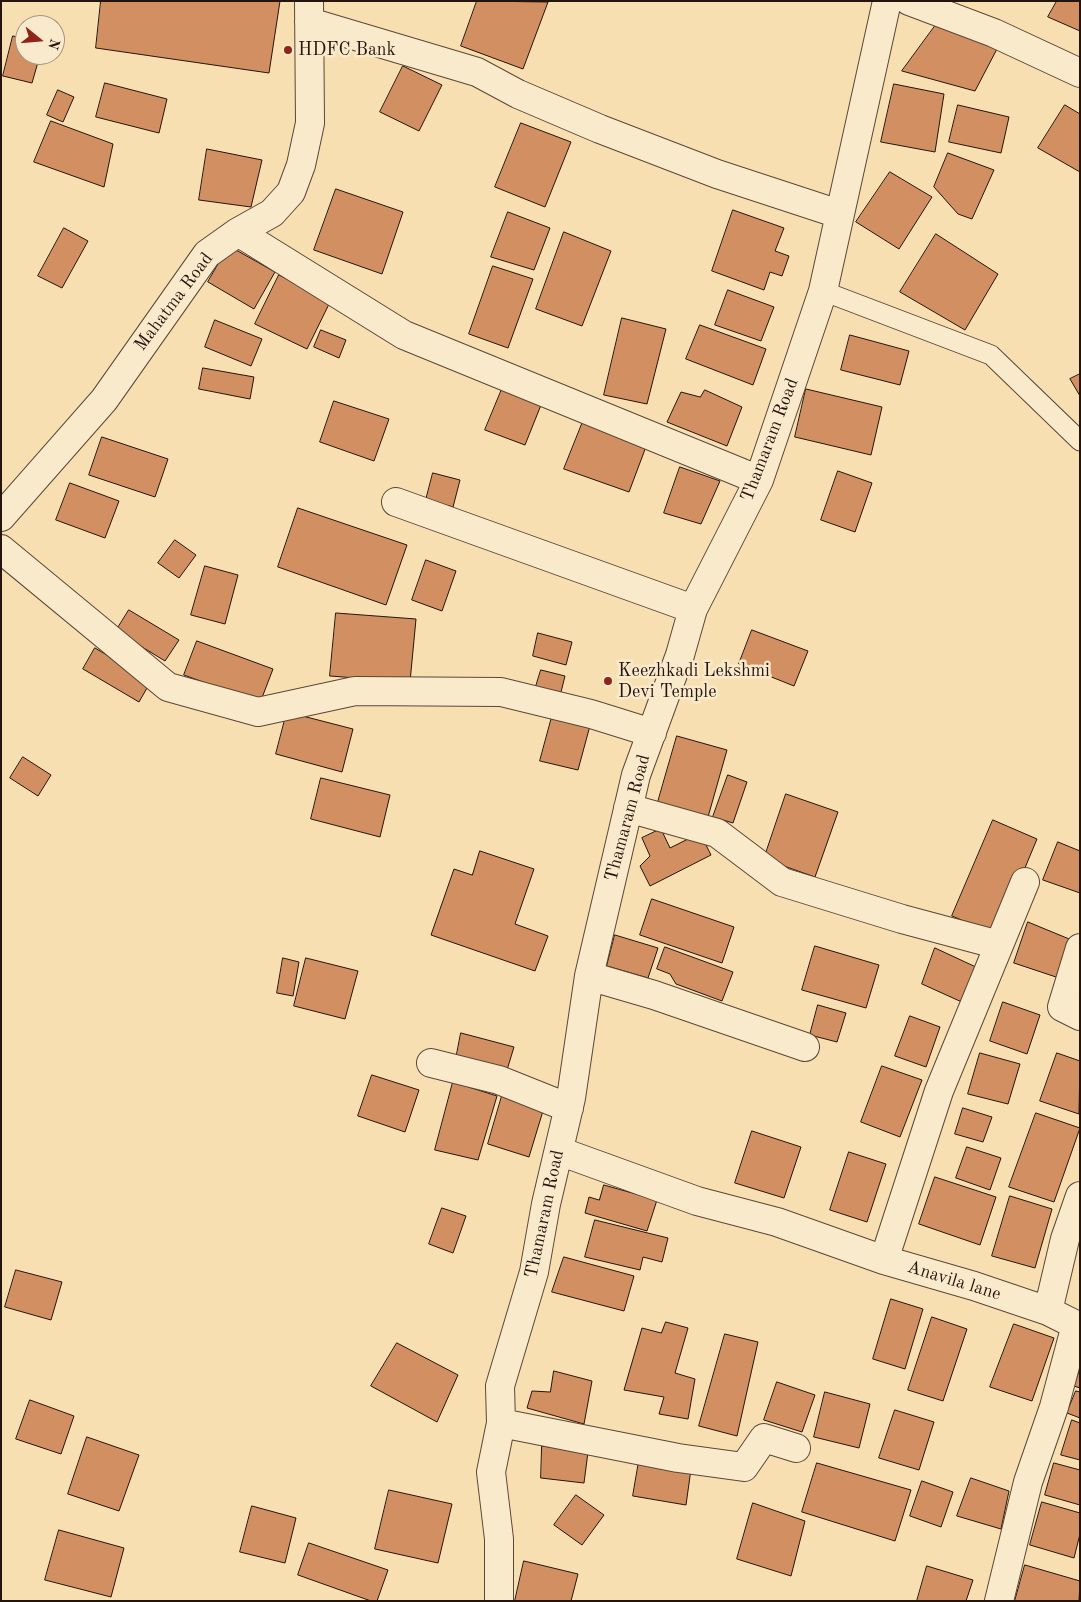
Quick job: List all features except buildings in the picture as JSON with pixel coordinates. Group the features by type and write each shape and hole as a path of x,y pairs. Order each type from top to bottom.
{"street":[{"name":"Thamaram Road","path":"499,1601 499,1539 491,1472 501,1423 500,1386 534,1272 546,1204 569,1108 589,976 636,774 680,655 693,609 759,480 823,291 886,1"},
{"path":"909,1 994,33 1080,73"},
{"path":"309,12 477,72 518,94 600,129 717,174 839,214"},
{"name":"Mahatma Road","path":"1,517 104,400 207,254 238,232 272,213 292,192 301,165 310,123 309,12"},
{"path":"238,232 404,335 759,480"},
{"path":"396,502 693,609"},
{"path":"1,549 168,687 258,712 355,691 501,692 591,714 652,733"},
{"path":"628,808 717,834 782,882 902,919 999,945"},
{"path":"884,1260 939,1090 1025,882"},
{"path":"1080,948 1062,1007 1080,1016"},
{"path":"589,976 654,995 805,1047"},
{"path":"430,1063 499,1080 569,1108"},
{"name":"Anavila lane","path":"559,1151 697,1201 777,1222 884,1260 974,1286 1048,1311 1076,1325 1054,1407 1028,1482 1000,1601"},
{"path":"1048,1311 1066,1239 1080,1196"},
{"path":"501,1423 678,1458 744,1467 764,1438 796,1448"}],"lane":[{"path":"823,291 991,355 1080,441"}],"place":[{"name":"HDFC Bank","path":"288,50"},
{"name":"Keezhkadi Lekshmi Devi Temple","path":"608,681"}]}
